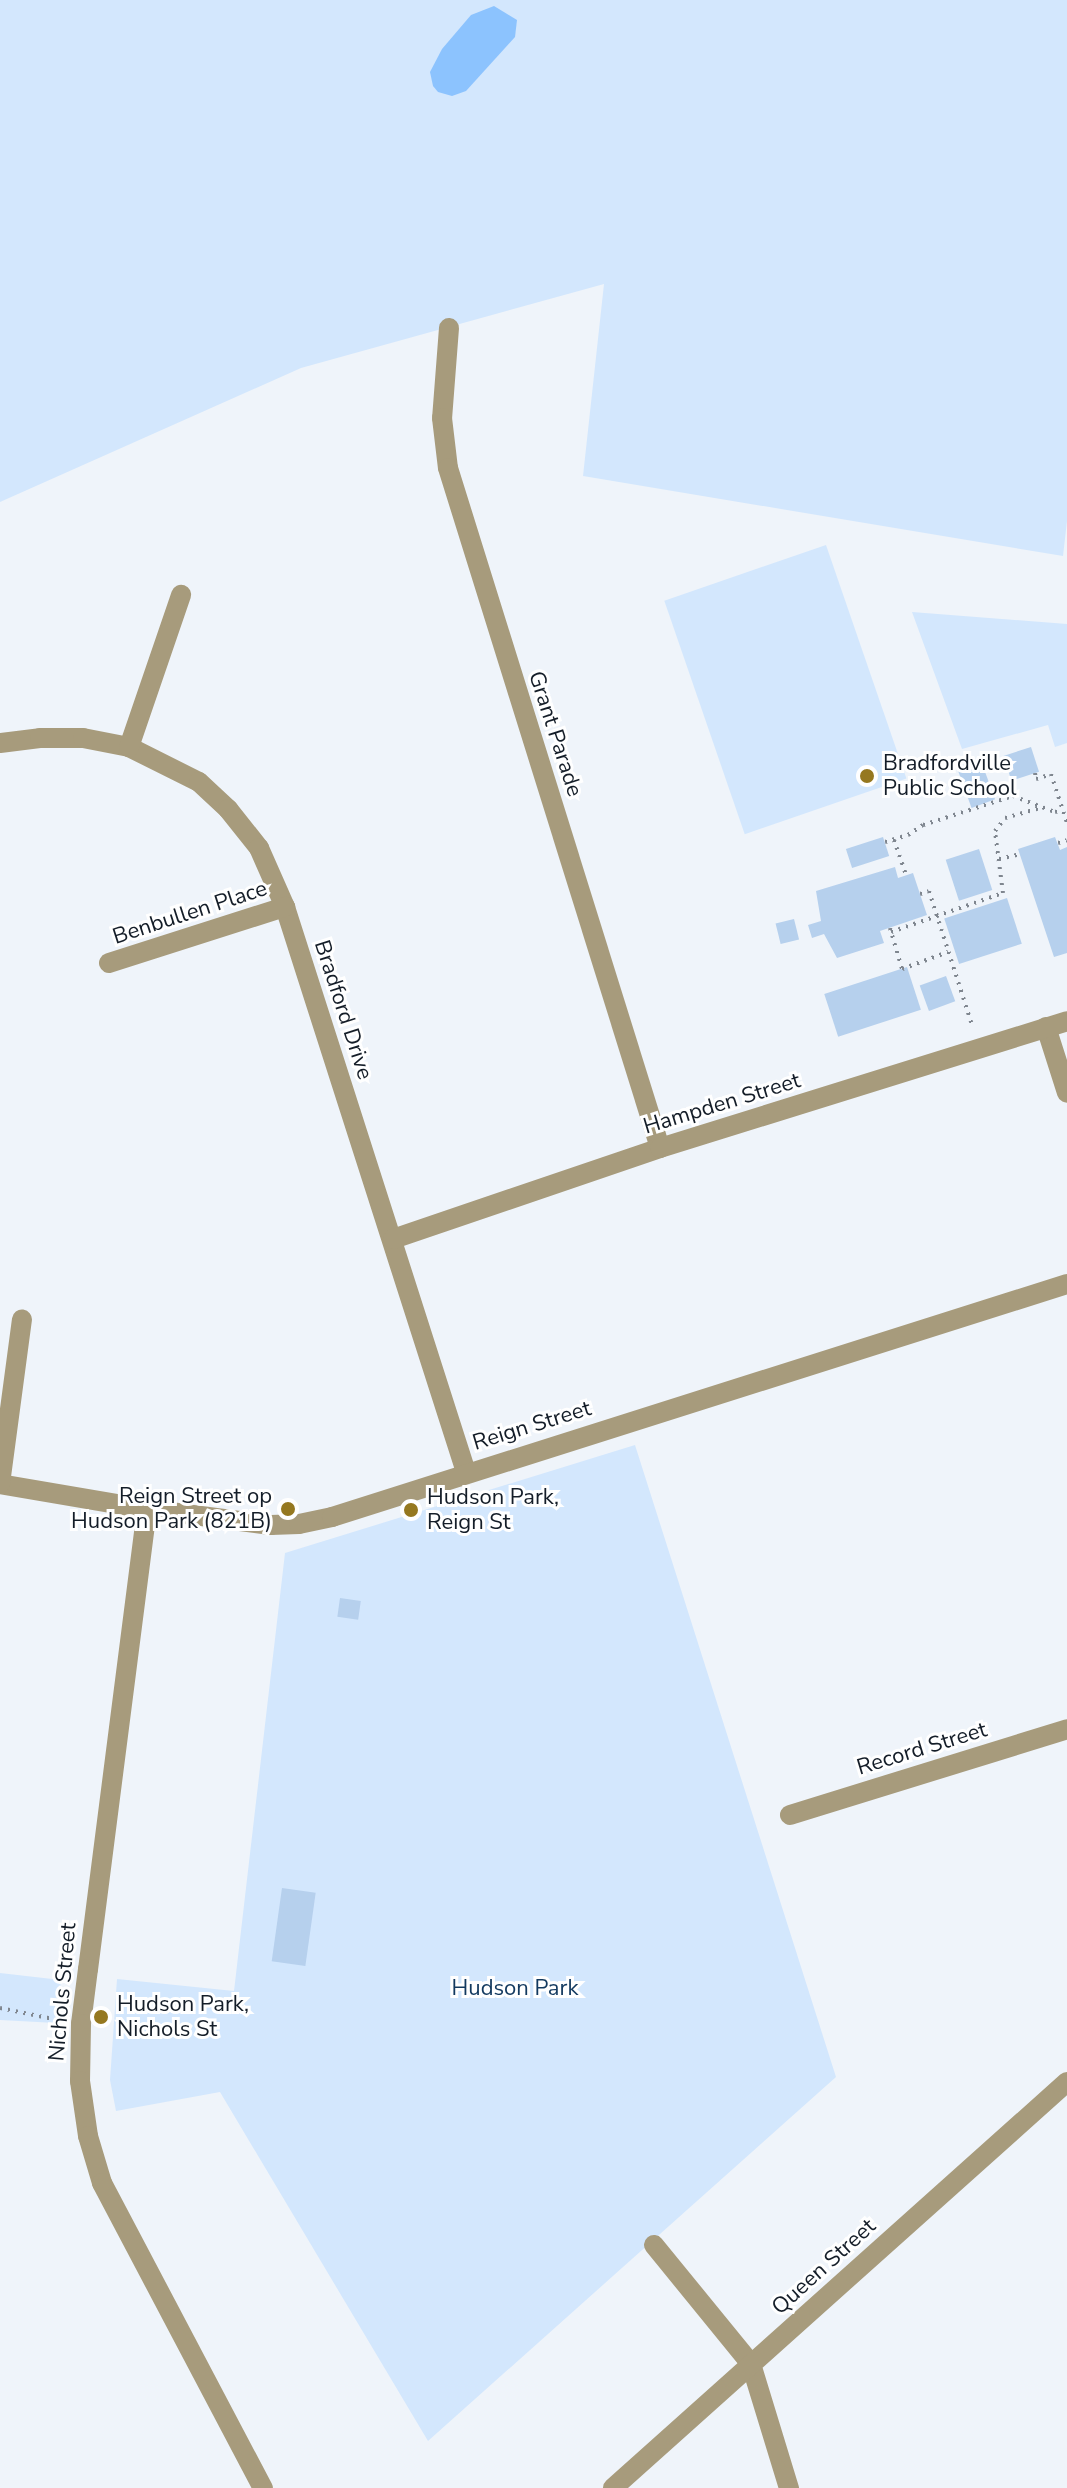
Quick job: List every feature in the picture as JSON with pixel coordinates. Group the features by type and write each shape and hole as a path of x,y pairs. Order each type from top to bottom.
{"street":[{"name":"Grant Parade","path":"449,328 442,418 448,468 660,1148"},
{"path":"129,747 181,595"},
{"name":"Bradford Drive","path":"0,743 40,738 83,738 129,747 199,782 228,809 259,848 285,907 466,1472"},
{"name":"Benbullen Place","path":"109,963 285,907"},
{"name":"Hampden Street","path":"393,1239 660,1148 1067,1021"},
{"path":"1046,1027 1067,1093"},
{"name":"Reign Street","path":"0,1484 147,1509 271,1525 299,1524 1067,1284"},
{"path":"0,1484 22,1319"},
{"name":"Nichols Street","path":"147,1509 81,2024 80,2081 88,2136 102,2183 263,2488"},
{"name":"Record Street","path":"790,1815 1067,1729"},
{"name":"Queen Street","path":"613,2488 1067,2082"},
{"path":"654,2245 751,2364 789,2488"}],"path":[{"path":"1035,773 1036,779 1051,774 1067,823"},
{"path":"885,842 923,825 1013,796 1055,812 1062,810"},
{"path":"1060,803 1067,801"},
{"path":"948,952 902,969 890,930 1003,893 995,831 1005,818 1043,807"},
{"path":"894,840 906,875"},
{"path":"1058,843 1066,842"},
{"path":"999,859 1020,854"},
{"path":"920,894 929,891 972,1025"},
{"path":"0,2008 81,2024"}],"green space":[{"path":"0,0 1067,0 1067,521 1063,556 583,476 604,284 301,368 0,502"},
{"path":"826,545 906,779 745,834 664,601"},
{"path":"912,612 1067,624 1067,743 1055,747 1048,725 962,749"},
{"name":"Hudson Park","path":"635,1445 836,2077 428,2441 220,2092 116,2111 110,2080 117,1979 234,1991 285,1553"},
{"path":"0,1973 61,1980 56,2023 0,2020"}],"water":[{"path":"494,6 517,20 515,37 466,91 452,96 438,92 433,86 430,72 442,49 471,15"}],"building":[{"path":"1031,747 1039,772 1011,781 1003,756"},
{"path":"980,758 995,799 972,808 957,767"},
{"path":"883,837 889,856 852,868 846,849"},
{"path":"1055,837 1060,850 1067,847 1067,953 1054,957 1018,849"},
{"path":"979,849 992,890 959,901 946,860"},
{"path":"895,867 898,878 913,873 927,915 880,931 884,943 837,958 824,934 812,938 808,925 821,921 816,891"},
{"path":"1007,898 1022,944 959,964 944,918"},
{"path":"794,919 799,939 781,944 776,924"},
{"path":"907,967 921,1010 838,1037 824,994"},
{"path":"946,976 955,1001 929,1011 920,986"},
{"path":"340,1598 361,1601 358,1620 337,1617"},
{"path":"282,1888 316,1893 305,1966 272,1961"}],"place":[{"name":"Bradfordville Public School","path":"867,776"},
{"name":"Reign Street op Hudson Park (821B)","path":"288,1509"},
{"name":"Hudson Park, Reign St","path":"411,1510"},
{"name":"Hudson Park, Nichols St","path":"101,2017"}]}
